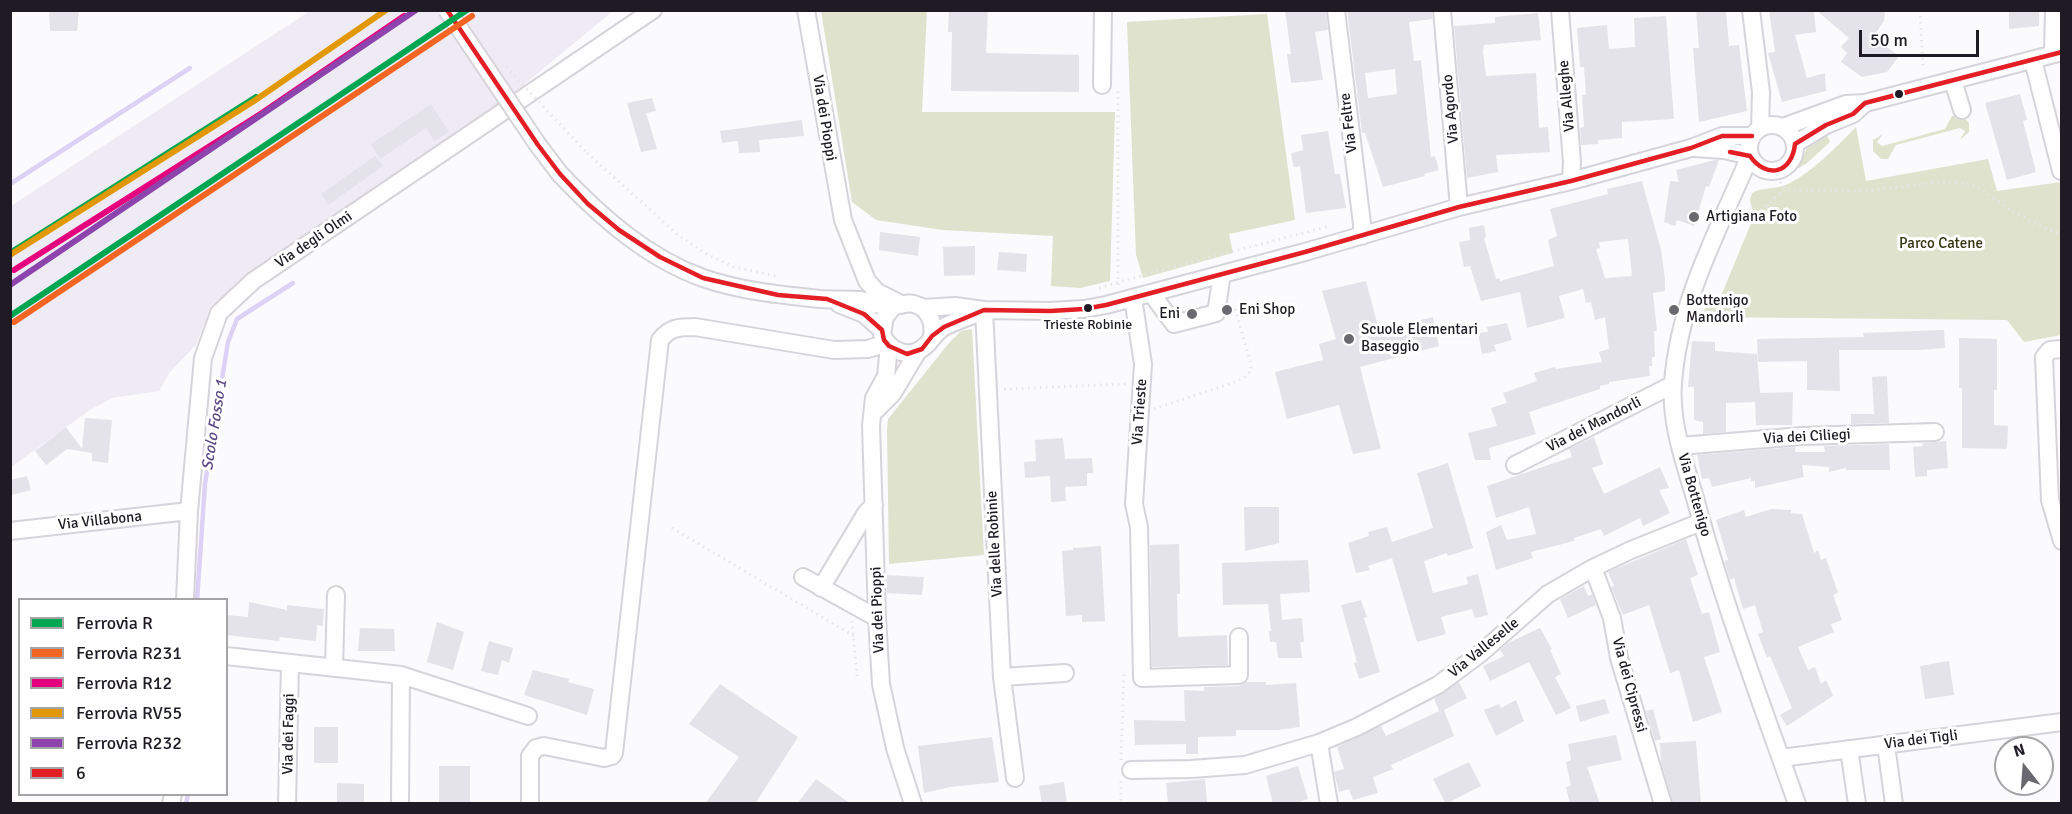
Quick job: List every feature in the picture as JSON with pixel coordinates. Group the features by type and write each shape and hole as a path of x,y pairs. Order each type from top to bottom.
{"street":[{"path":"447,10 538,145 560,174 588,204 619,230 660,257 704,278 778,295 908,306 973,307 984,310 1084,309 1362,236 1459,207 1571,181 1691,148 1722,136 1756,132 1769,125 1783,127 1789,131 1795,144 1793,158 1787,166 1773,171 1724,150 1691,148"},
{"name":"Via degli Olmi","path":"185,598 189,511 203,358 219,313 253,282 653,10"},
{"name":"Via dei Pioppi","path":"806,10 843,220 867,281 883,296 908,306"},
{"path":"1103,10 1110,87"},
{"name":"Via Feltre","path":"1336,10 1362,236"},
{"name":"Via Agordo","path":"1442,10 1459,207"},
{"name":"Via Alleghe","path":"1560,10 1572,162 1571,181"},
{"path":"1751,10 1761,92 1756,132 1749,147 1755,162"},
{"path":"1783,127 1846,104 1865,103 2057,53 2054,10"},
{"path":"2033,60 2061,171"},
{"path":"1953,81 1962,110"},
{"path":"1795,144 1826,125 1853,114 1865,103"},
{"name":"Via Bottenigo","path":"1755,162 1746,165 1697,274 1681,327 1672,385 1675,423 1701,522 1718,578 1797,804"},
{"path":"1151,293 1174,324 1216,313 1222,274"},
{"name":"Via Trieste","path":"1132,298 1143,364 1134,504 1139,527 1142,678 1239,675 1239,637"},
{"path":"845,302 864,314 899,352 907,354 918,351"},
{"path":"908,306 932,321 932,336"},
{"path":"885,338 885,317 908,306"},
{"path":"873,413 893,393 918,351 928,343 932,336 944,327 984,310"},
{"name":"Via delle Robinie","path":"984,310 1002,677 1015,778"},
{"path":"530,804 530,756 538,747 544,746 604,758 614,753 660,340 675,328 695,327 823,349 846,350 862,341 885,338"},
{"name":"Via dei Pioppi","path":"885,338 886,376 874,398 873,413 877,618 881,684 895,748 913,804"},
{"path":"2061,349 2050,350 2044,357 2050,500 2061,541"},
{"name":"Via dei Mandorli","path":"1515,465 1672,385"},
{"name":"Via dei Ciliegi","path":"1680,446 1802,436 1935,432"},
{"path":"821,588 866,513 874,506"},
{"name":"Via Villabona","path":"10,531 189,511"},
{"name":"Via Valleselle","path":"1124,773 1245,765 1319,743 1357,727 1438,685 1481,653 1548,594 1593,568 1631,550 1701,522"},
{"name":"Via dei Cipressi","path":"1593,568 1612,618 1619,658 1663,804"},
{"path":"803,577 877,618"},
{"path":"334,668 336,595"},
{"path":"228,656 401,675 528,716"},
{"name":"Via dei Faggi","path":"287,804 290,664"},
{"path":"1002,677 1065,673"},
{"path":"400,804 401,675"},
{"name":"Via dei Tigli","path":"1781,758 2061,722"},
{"path":"1319,743 1329,804"},
{"path":"1886,745 1894,804"},
{"path":"1849,749 1857,804"}],"path":[{"path":"1920,10 1923,67"},
{"path":"505,65 587,153 678,235 708,255 734,267 776,277"},
{"path":"1110,87 1118,283"},
{"path":"1780,182 1784,189"},
{"path":"1750,215 1764,208 1784,189 1868,191 1937,182 1964,183 1976,186 2015,213 2061,234"},
{"path":"1092,290 1361,218"},
{"path":"1150,411 1235,382 1244,378 1251,371 1233,299"},
{"path":"1004,389 1135,384"},
{"path":"672,528 854,636"},
{"path":"850,617 857,676"},
{"path":"1121,804 1124,773 1125,663"}],"shaded area":[{"path":"310,11 613,11 486,116 244,279 211,306 196,345 170,372 159,391 112,398 90,410 11,467 11,206"}],"green space":[{"path":"821,11 927,11 922,112 1115,112 1110,281 1080,288 1051,286 1053,236 943,230 876,220 852,202"},
{"path":"1267,14 1295,220 1229,234 1233,253 1143,278 1136,255 1127,22"},
{"path":"1952,116 1963,116 1969,123 1969,132 1960,140 1965,131 1960,128 1896,145 1888,159 1881,159 1873,151 1873,140 1883,134 1877,142 1882,146 1945,129"},
{"name":"Parco Catene","path":"1856,127 1866,181 1988,159 1997,191 2061,182 2061,335 2024,342 2007,320 1702,317 1707,303 1721,296 1754,216 1750,200 1752,193 1761,189 1784,186 1798,179"},
{"path":"1825,131 1830,142 1797,169 1810,142"},
{"path":"972,329 984,555 889,564 888,419 949,343 961,331"}],"building":[{"path":"49,10 79,10 77,31 50,31"},
{"path":"949,10 988,10 986,53 1079,55 1079,92 951,91 952,32 948,32"},
{"path":"1285,10 1326,10 1328,30 1315,32 1323,80 1291,83 1287,54 1291,54"},
{"path":"1347,10 1432,10 1432,19 1409,22 1414,61 1421,60 1431,157 1435,156 1439,170 1383,187 1365,133 1362,133","holes":["1395,69 1397,94 1368,98 1365,73"]},
{"path":"1696,10 1726,10 1729,46 1739,45 1747,111 1699,122 1693,48 1699,48"},
{"path":"1769,10 1814,10 1816,32 1795,35 1807,78 1825,73 1826,91 1782,102 1768,53 1775,52"},
{"path":"1816,10 1885,10 1884,21 1873,37 1899,56 1887,72 1862,77 1841,62 1847,53 1841,47 1849,38"},
{"path":"2009,10 2039,10 2039,26 2009,29"},
{"path":"1538,13 1541,40 1484,45 1483,51 1486,76 1536,73 1539,128 1548,127 1550,152 1496,155 1498,172 1467,178 1454,26 1495,23 1495,17"},
{"path":"1666,16 1674,119 1622,122 1622,138 1598,140 1598,144 1581,145 1580,128 1584,127 1582,95 1586,95 1584,67 1580,67 1577,28 1607,25 1609,49 1635,47 1634,18"},
{"path":"2020,94 2027,120 2023,121 2036,172 2007,180 1985,103"},
{"path":"652,98 656,111 646,113 657,149 641,152 627,103"},
{"path":"431,104 449,132 434,141 426,128 380,159 371,144"},
{"path":"802,120 804,136 759,140 760,152 739,153 738,141 722,143 720,131"},
{"path":"1328,131 1335,174 1340,174 1346,208 1306,213 1300,166 1294,167 1291,155 1303,150 1301,135"},
{"path":"375,156 383,166 328,205 321,194"},
{"path":"1719,160 1709,187 1706,186 1694,226 1677,220 1675,226 1664,222 1670,181 1679,182 1676,170"},
{"path":"1642,181 1661,250 1665,291 1653,293 1657,331 1654,331 1655,357 1652,357 1652,366 1649,366 1650,376 1609,382 1609,384 1600,386 1600,389 1529,412 1536,434 1489,448 1491,460 1475,460 1468,433 1497,426 1491,408 1507,403 1503,393 1537,381 1534,373 1555,367 1556,369 1602,362 1599,352 1609,349 1605,317 1595,320 1591,302 1586,303 1583,289 1559,296 1565,318 1527,328 1520,292 1481,301 1470,266 1464,267 1459,242 1470,240 1469,228 1484,225 1486,237 1484,238 1496,279 1499,278 1500,281 1554,266 1548,240 1557,236 1550,209 1608,194 1607,189","holes":["1628,239 1632,276 1605,278 1596,249 1600,248 1599,242"]},
{"path":"880,232 920,237 918,256 879,250"},
{"path":"975,246 975,275 944,276 943,247"},
{"path":"999,252 1027,254 1026,272 997,270"},
{"path":"1366,281 1379,330 1433,317 1439,346 1360,367 1381,449 1353,454 1339,405 1287,419 1275,372 1323,360 1319,344 1336,339 1322,291"},
{"path":"1507,323 1512,340 1494,345 1496,351 1482,354 1478,333 1488,332 1487,327"},
{"path":"1944,330 1945,348 1839,350 1840,391 1807,390 1807,361 1758,362 1757,339 1864,337 1863,333"},
{"path":"1959,338 1997,339 1994,425 2008,426 2007,449 1962,448"},
{"path":"1692,341 1715,342 1715,351 1757,354 1760,393 1793,392 1792,425 1756,425 1755,402 1726,403 1726,432 1703,434 1703,422 1694,420 1694,387 1688,387"},
{"path":"1887,376 1889,423 1851,424 1851,414 1874,414 1872,377"},
{"path":"85,418 112,420 108,463 92,461 92,453 67,449 46,465 35,451 66,427 82,449"},
{"path":"1594,437 1603,464 1592,468 1604,494 1660,467 1669,488 1659,490 1670,513 1643,526 1640,518 1604,536 1601,529 1574,538 1574,541 1531,552 1533,558 1496,570 1486,532 1501,525 1507,540 1536,534 1529,507 1496,518 1487,486 1572,457 1569,449"},
{"path":"1063,438 1065,459 1092,458 1093,473 1087,473 1087,486 1065,487 1066,501 1051,502 1050,476 1025,478 1024,462 1036,461 1035,440"},
{"path":"1946,441 1948,468 1927,470 1927,476 1915,477 1913,447 1923,446 1922,443"},
{"path":"1889,444 1890,470 1846,470 1846,468 1829,472 1829,467 1802,465 1804,477 1755,488 1755,481 1751,481 1751,478 1712,487 1709,478 1702,479 1697,455 1795,447 1795,452 1825,452 1824,446"},
{"path":"1448,463 1473,548 1448,556 1447,553 1424,561 1433,593 1468,584 1466,577 1478,574 1488,615 1475,618 1472,609 1441,617 1446,634 1417,642 1392,558 1368,566 1370,570 1356,573 1348,543 1369,536 1368,532 1387,527 1392,542 1433,528 1417,473"},
{"path":"27,476 31,490 12,495 10,480"},
{"path":"1244,507 1279,507 1279,543 1245,551"},
{"path":"1771,509 1791,510 1791,513 1802,514 1814,553 1818,550 1821,560 1826,558 1838,593 1833,595 1842,620 1831,624 1834,632 1798,647 1808,670 1815,667 1821,684 1826,680 1833,696 1787,726 1780,715 1792,708 1770,656 1767,658 1758,634 1763,632 1755,605 1743,609 1734,578 1730,580 1724,561 1728,560 1716,520 1744,510 1746,517"},
{"path":"1686,539 1698,575 1690,578 1702,614 1709,612 1720,652 1704,657 1722,712 1693,722 1679,670 1670,673 1649,605 1623,615 1611,587 1614,586 1608,572"},
{"path":"1179,544 1178,637 1227,635 1228,665 1152,667 1150,545"},
{"path":"1101,546 1105,621 1082,622 1082,615 1066,616 1062,551"},
{"path":"1308,560 1310,592 1280,594 1282,620 1302,618 1304,642 1300,642 1302,658 1278,658 1276,642 1270,642 1268,604 1223,605 1222,563"},
{"path":"886,575 924,577 922,595 887,593"},
{"path":"1584,586 1588,596 1592,594 1596,605 1568,618 1560,599"},
{"path":"1361,600 1380,672 1359,679 1354,663 1357,662 1341,605"},
{"path":"249,602 287,610 287,605 324,609 323,626 317,625 316,641 280,637 279,641 228,635 228,615 248,617"},
{"path":"437,622 464,632 453,670 427,662"},
{"path":"360,628 394,629 395,651 358,651"},
{"path":"1540,628 1552,649 1550,650 1561,674 1555,677 1571,708 1556,715 1529,662 1490,681 1483,666 1504,656 1500,650 1508,643"},
{"path":"489,641 513,648 509,663 502,660 498,675 481,671"},
{"path":"1949,661 1954,695 1925,699 1920,666"},
{"path":"533,670 569,679 568,682 594,689 587,715 524,695"},
{"path":"1246,682 1266,682 1266,685 1296,683 1300,727 1278,730 1236,730 1236,736 1198,737 1198,754 1186,754 1186,744 1135,745 1134,720 1185,721 1184,690 1204,691 1204,687 1239,686"},
{"path":"1459,682 1467,698 1444,710 1454,736 1391,765 1393,769 1373,777 1378,793 1353,800 1349,789 1339,792 1334,772 1344,769 1337,747 1381,726 1386,736 1439,711 1434,699"},
{"path":"720,684 798,737 755,804 705,804 739,757 689,724"},
{"path":"1605,699 1609,713 1580,722 1576,706"},
{"path":"1516,700 1524,721 1496,736 1484,710 1499,704 1501,708"},
{"path":"1653,709 1661,739 1655,741 1646,711"},
{"path":"314,727 338,727 338,763 314,763"},
{"path":"1616,735 1622,760 1587,767 1600,804 1570,804 1566,787 1571,786 1566,762 1571,760 1568,744"},
{"path":"992,737 999,782 950,787 924,793 918,746"},
{"path":"1696,741 1701,804 1673,804 1661,761 1660,743"},
{"path":"1469,762 1481,786 1446,804 1433,779"},
{"path":"439,766 470,766 470,804 439,804"},
{"path":"1298,766 1308,799 1292,804 1273,804 1266,776"},
{"path":"816,779 851,804 797,804"},
{"path":"1205,779 1207,802 1168,804 1166,783"},
{"path":"1064,782 1067,804 1042,804 1039,786"},
{"path":"337,783 364,784 364,804 337,804"}],"waterway":[{"name":"Scolo Fosso 1","path":"10,184 190,68"},
{"name":"Scolo Fosso 1","path":"197,598 205,484 228,342 237,319 293,283"},
{"name":"Scolo Fosso 1","path":"186,804 188,796"}],"rail line":[{"name":"RV55","path":"10,255 254,101 386,10"},
{"name":"R232","path":"10,285 416,10"},
{"name":"R","path":"10,316 467,10"},
{"name":"R12","path":"14,270 262,113 404,16"},
{"name":"R231","path":"14,322 472,16"},
{"name":"R","path":"10,253 256,97"}],"transit line":[{"name":"6","path":"447,10 560,174 588,204 619,230 660,257 703,278 778,295 827,299 864,314 882,330 884,340 889,346 907,354 922,349 932,336 944,327 984,310 1050,311 1106,305 1305,252 1459,207 1571,181 1691,148 1722,136 1752,136"},
{"name":"6","path":"1730,152 1750,156 1764,168 1778,170 1789,161 1795,144 1826,125 1853,114 1865,103 2062,52"}],"place":[{"name":"Artigiana Foto","path":"1694,217"},
{"name":"Trieste Robinie","path":"1088,308"},
{"name":"Eni Shop","path":"1227,310"},
{"name":"Bottenigo Mandorli","path":"1674,310"},
{"name":"Eni","path":"1192,314"},
{"name":"Scuole Elementari Baseggio","path":"1349,339"}]}
